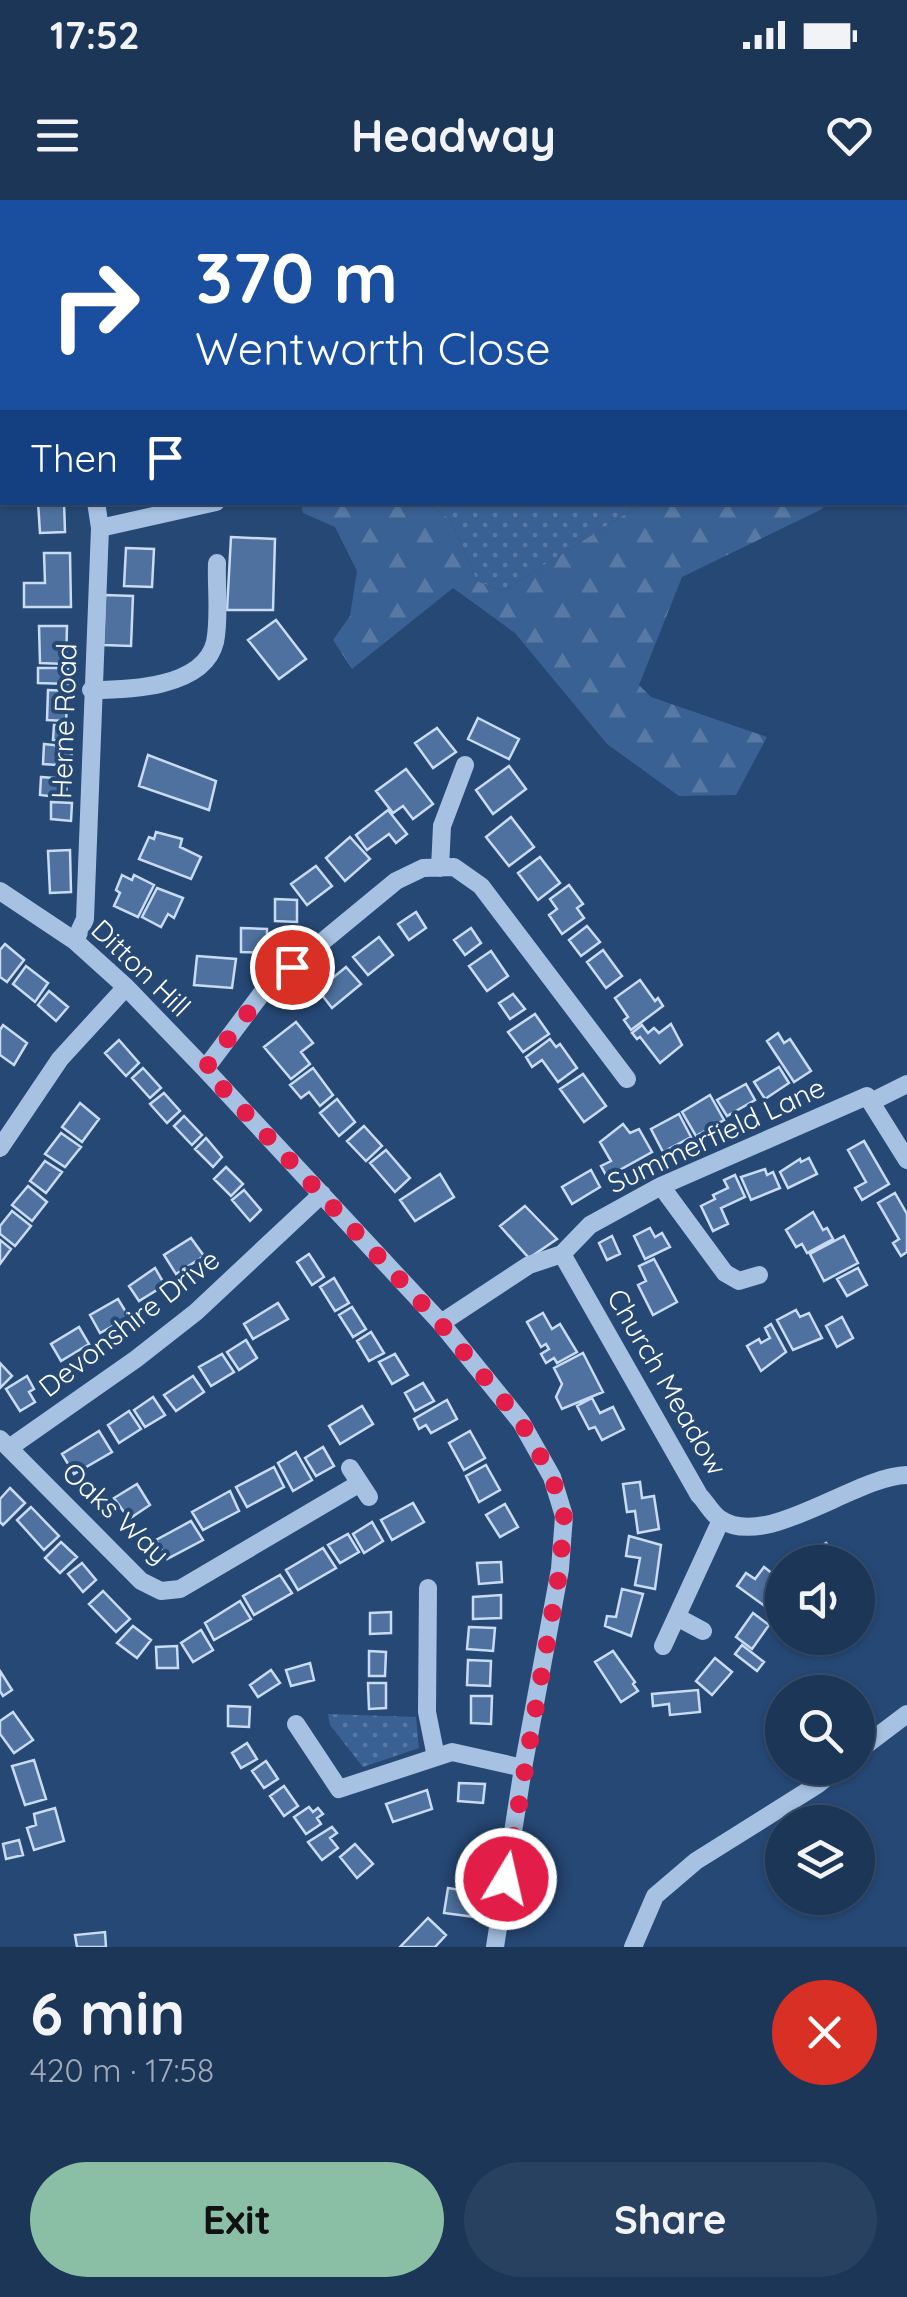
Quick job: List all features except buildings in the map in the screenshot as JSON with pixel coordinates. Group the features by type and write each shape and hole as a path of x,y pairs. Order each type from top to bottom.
{"street":[{"name":"Herne Road","path":"75,940 85,919 100,528 96,505"},
{"path":"100,528 203,505"},
{"path":"91,690 135,690 172,680 202,664 214,644 217,562"},
{"path":"440,868 442,826 465,765"},
{"path":"205,1069 266,989 396,881 423,868 454,867 481,886 627,1079"},
{"name":"Ditton Hill","path":"0,891 75,940 205,1069 440,1323 521,1422 552,1477 564,1516 560,1569 523,1768 496,1947"},
{"path":"0,1148 60,1058 126,987"},
{"name":"Summerfield Lane","path":"440,1323 529,1265 562,1254 590,1226 662,1186 907,1085"},
{"path":"869,1099 907,1160"},
{"path":"662,1186 725,1273 739,1282 759,1275"},
{"name":"Devonshire Drive","path":"4,1444 121,1370 196,1312 322,1194"},
{"name":"Church Meadow","path":"562,1254 699,1495 721,1520"},
{"name":"Oaks Way","path":"4,1444 142,1581 161,1591 180,1589 360,1483"},
{"path":"664,1646 721,1520 751,1527 780,1522 880,1478 907,1475"},
{"path":"428,1588 427,1712 436,1757"},
{"path":"677,1617 703,1631"},
{"path":"875,1738 907,1714"},
{"path":"296,1724 339,1788 452,1752 523,1768"},
{"path":"632,1947 655,1896 696,1861 818,1785"}],"green space":[{"path":"301,505 431,505 451,520 477,581 503,591 640,505 825,505 682,577 639,685 651,697 767,737 736,795 679,796 607,744 515,633 453,588 352,669 333,640 350,616 357,571 335,527 303,513"},
{"path":"431,505 640,505 503,591 477,581 451,520"},
{"path":"328,1714 416,1717 419,1748 363,1767 330,1725"}],"route":[{"path":"292,967 266,989 205,1069 440,1323 506,1401 552,1477 564,1516 560,1569 506,1879"}]}
